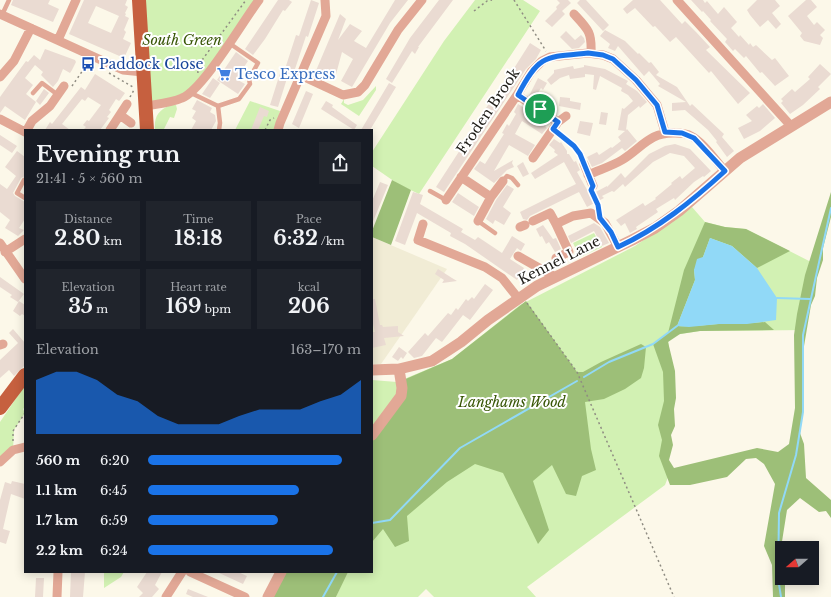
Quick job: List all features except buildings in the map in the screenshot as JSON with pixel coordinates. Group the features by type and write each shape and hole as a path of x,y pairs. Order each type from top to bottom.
{"main road":[{"path":"139,0 138,72 146,106 147,129"},
{"path":"0,408 24,376"}],"street":[{"path":"58,40 76,0"},
{"path":"146,106 182,98 191,93 200,83 260,0"},
{"path":"278,129 326,16 325,0"},
{"path":"677,0 791,126"},
{"path":"300,75 343,95 358,92 365,85 398,30 418,2"},
{"path":"1,14 58,40 91,62 138,72"},
{"path":"574,14 589,30 592,43 592,53"},
{"path":"0,77 14,61 31,28"},
{"path":"550,57 558,55 592,53 613,59 636,80 657,105 665,132"},
{"name":"Froden Brook","path":"446,200 518,95 532,72 542,61 550,57"},
{"path":"27,129 32,121 50,106 64,86"},
{"path":"518,95 556,126"},
{"name":"Kennel Lane","path":"373,370 399,369 432,361 462,342 520,297 555,277 655,228 673,215 750,151 831,102"},
{"path":"111,129 127,104"},
{"path":"120,115 130,123"},
{"path":"533,158 556,126 566,116"},
{"path":"0,119 24,130"},
{"path":"588,175 621,161 630,155 641,144 665,132 682,133 694,138 725,171"},
{"path":"584,164 593,186"},
{"name":"Froden Brook","path":"462,177 492,197"},
{"path":"478,221 503,181"},
{"path":"526,224 550,213 569,252 556,258"},
{"path":"556,224 582,214 591,213 600,218 611,232 618,247"},
{"path":"423,224 418,240 485,267 502,278 520,297"},
{"path":"5,252 24,240"},
{"path":"0,243 24,278"},
{"path":"518,256 555,277"},
{"path":"373,434 401,396 402,388 399,369"},
{"path":"0,462 13,450 24,447"},
{"path":"57,597 58,573"},
{"path":"166,597 181,573"},
{"path":"192,573 244,597"},
{"path":"268,597 280,573"}],"lane":[{"path":"1,14 9,0"},
{"path":"191,93 218,106 240,99 250,84 249,79 258,64 229,43"},
{"path":"33,93 42,83 58,95"},
{"path":"218,106 219,129"},
{"path":"503,181 507,176 512,178 518,185"},
{"path":"24,180 17,193 24,197"},
{"path":"430,190 446,200"},
{"path":"478,221 495,233"}],"path":[{"path":"200,83 197,67 246,0"},
{"path":"474,11 487,1 492,0"},
{"path":"514,0 550,57"},
{"path":"64,86 70,89 91,62"},
{"path":"105,71 135,88"},
{"path":"127,104 135,88 138,72"},
{"path":"556,126 574,146 584,160 584,164"},
{"path":"593,186 591,190 598,205 600,218"},
{"path":"520,297 577,372 674,597"},
{"path":"13,450 13,431 24,414"}],"shaded area":[{"path":"373,237 447,269 381,364 373,364"}],"green space":[{"name":"South Green","path":"139,0 259,0 191,93 146,106"},
{"path":"475,0 523,0 540,11 419,194 398,184 373,167 373,150 444,41"},
{"path":"376,86 376,90 359,116 341,104 344,99 344,103 348,105 363,100"},
{"path":"250,101 280,111 276,129 236,129"},
{"path":"170,105 176,105 177,109 174,118 170,117 164,129 155,129 156,118 162,109"},
{"path":"392,180 411,190 391,245 373,237 373,228"},
{"path":"831,192 831,217 823,248 823,260 817,278 815,296 811,305 803,352 803,412 800,433 804,444 806,478 831,500 831,518 826,511 819,512 800,498 787,510 782,541 775,541 775,585 785,585 785,597 773,597 772,565 764,546 775,484 764,464 756,458 746,459 727,477 690,485 670,485 659,456 662,440 658,425 664,401 663,372 653,344 668,333 684,270 705,222 725,227 746,229 790,251 757,268 732,246 710,238 703,257 694,270 695,280 677,326 765,322 774,330 700,331 680,334 668,342 675,371 675,426 671,435 673,445 669,460 674,468 757,448 778,452 789,444 795,408 794,335 805,275"},
{"path":"692,207 705,222 725,227 746,229 817,265 804,330 700,331 668,336 674,409 664,459 670,472 665,485 527,587 536,597 434,597 426,589 418,597 336,597 347,573 373,573 373,380 397,382 452,359 520,305 635,246"},
{"path":"594,233 602,247 580,257 573,243"},
{"name":"Langhams Wood","path":"526,301 577,372 583,372 641,344 646,347 644,368 641,378 625,389 604,399 585,402 591,449 596,470 582,476 576,496 566,494 552,465 533,481 549,530 538,544 503,473 475,464 447,482 407,516 409,541 395,547 383,529 373,541 373,434 397,403 401,381 452,359"},
{"path":"24,386 24,415 14,430 13,450 0,460 0,422"},
{"path":"104,573 123,573 121,577 104,588"},
{"path":"281,573 348,573 336,597 271,597"}],"water":[{"path":"710,238 732,246 757,268 777,298 776,320 747,324 719,324 689,327 677,326 695,280 694,270 697,259 703,257"}],"waterway":[{"path":"781,597 778,578 779,513 796,455 803,412 803,335 831,208"},
{"path":"777,298 810,299"},
{"path":"584,377 609,362 653,344 677,326"},
{"path":"373,523 390,520 460,448 577,381"},
{"path":"323,597 336,573"}],"place":[{"name":"Paddock Close","path":"88,64"},
{"name":"Tesco Express","path":"224,74"}],"route":[{"path":"588,53 603,55 613,59 622,66 657,105 665,132 690,135 725,171 679,211 655,228 618,247 611,232 600,218 598,205 591,190 593,186 584,164 584,160 574,146 553,129 558,122 540,109 518,95 532,72 542,61 558,55 588,53"}]}
